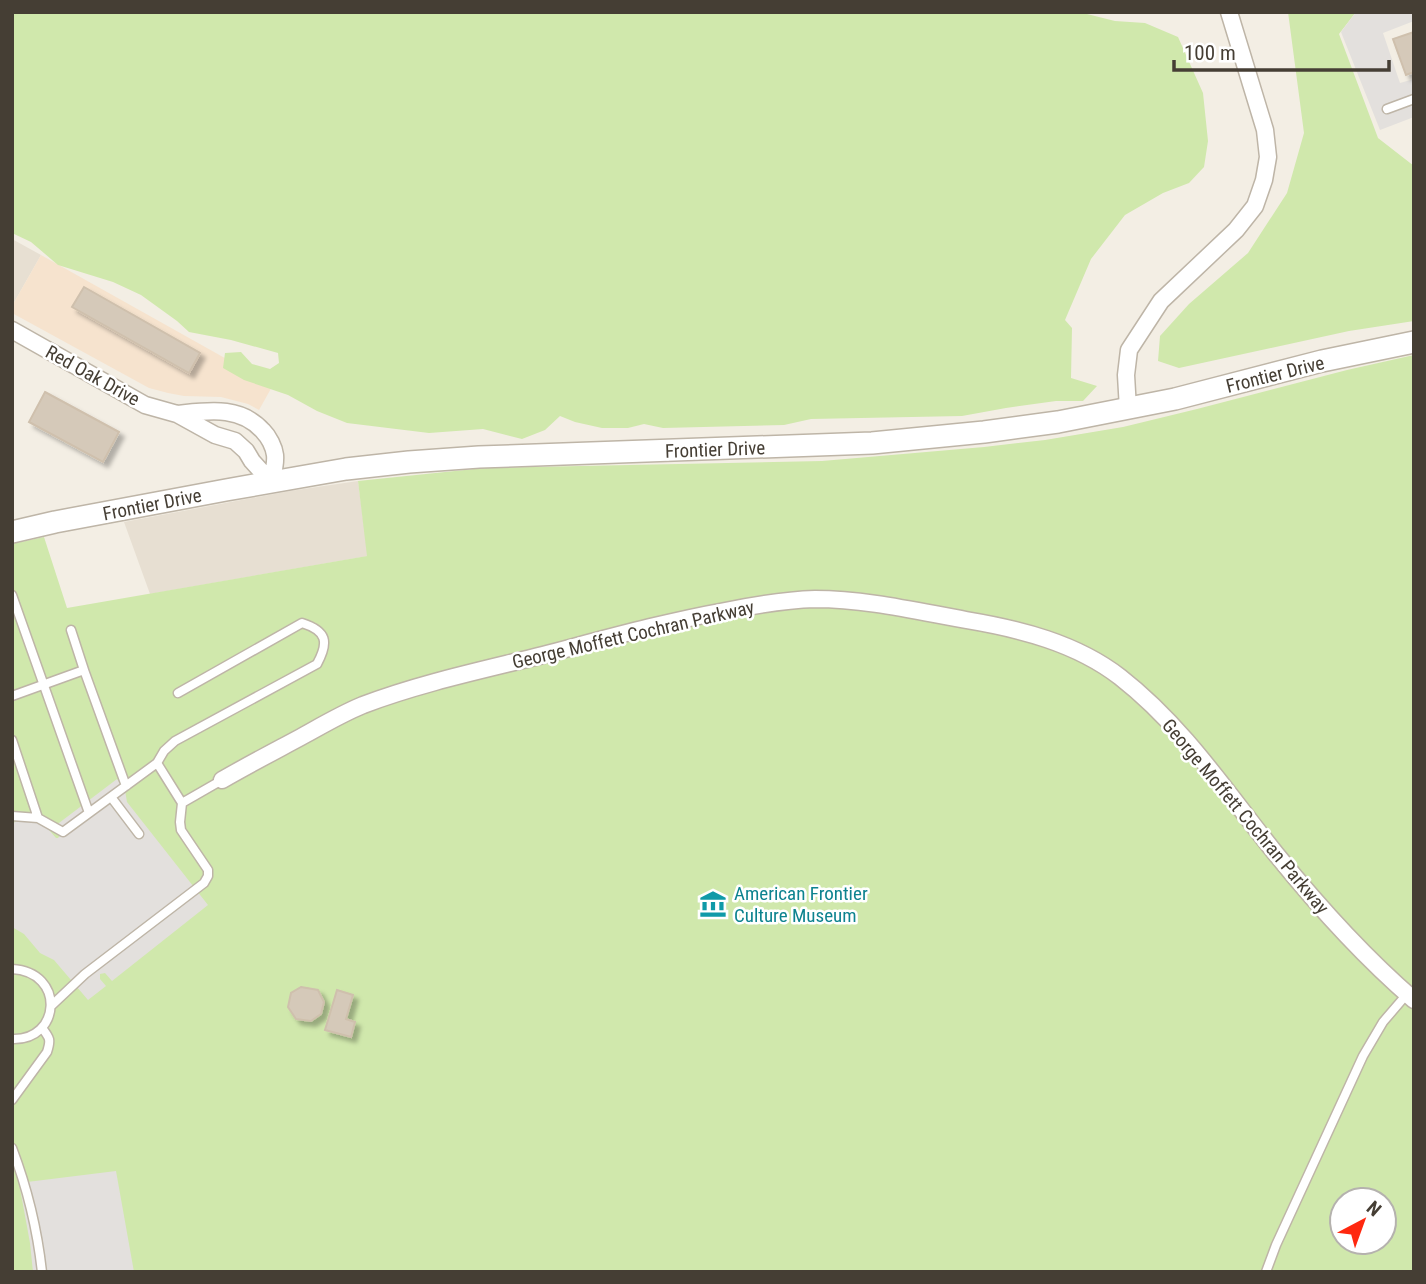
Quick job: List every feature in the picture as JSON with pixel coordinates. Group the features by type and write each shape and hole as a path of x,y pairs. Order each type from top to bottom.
{"street":[{"path":"1128,408 1126,375 1129,351 1161,301 1236,230 1255,206 1264,180 1268,157 1265,130 1228,12"},
{"name":"Red Oak Drive","path":"12,330 145,405 177,414 215,435 235,441 271,482"},
{"name":"Frontier Drive","path":"12,532 271,482 346,469 409,462 479,457 819,446 911,440 1058,422 1175,399 1314,363 1414,342"},
{"name":"Red Oak Drive","path":"177,414 218,410 232,412 256,423 266,434 275,456 271,482"},
{"name":"George Moffett Cochran Parkway","path":"222,780 361,706 422,686 682,619 771,602 814,599 928,612 1019,631 1054,642 1092,659 1119,676 1179,732 1301,884 1361,951 1410,997"}],"lane":[{"path":"1387,109 1414,99"},
{"path":"12,595 89,813"},
{"path":"12,816 38,818 64,832 157,763 164,751 175,741 317,664 324,651 324,637 317,628 302,624 178,693"},
{"path":"71,630 126,786"},
{"path":"12,696 84,670"},
{"path":"12,740 38,818"},
{"path":"51,1006 85,974 206,880 207,869 181,830 182,803 157,763"},
{"path":"182,803 222,780"},
{"path":"111,797 139,834"},
{"path":"12,962 44,983 50,994 51,1006 48,1018 34,1034 12,1039"},
{"path":"12,969 23,970"},
{"path":"1266,1272 1363,1056 1383,1022 1410,997"},
{"path":"12,1100 50,1045 49,1037 41,1028"},
{"path":"12,1148 29,1195 42,1272"}],"shaded area":[{"path":"1356,12 1414,12 1414,21 1383,33 1400,83 1414,79 1414,117 1380,130 1341,32"},
{"path":"12,239 41,255 12,306"},
{"path":"41,255 273,385 259,410 248,404 221,397 184,396 149,388 12,313 12,306"},
{"path":"358,481 368,556 150,594 124,522 290,491"},
{"path":"117,779 125,790 127,802 208,905 112,981 105,973 100,974 100,979 106,986 88,1000 54,960 40,953 24,934 12,927 12,824 28,816 43,823 58,838 61,834 55,826"},
{"path":"116,1171 134,1272 33,1272 19,1183"}],"green space":[{"path":"12,12 1079,12 1115,21 1145,23 1178,37 1203,93 1208,141 1204,167 1189,183 1163,193 1125,215 1091,259 1065,320 1072,328 1071,378 1097,386 1083,401 1056,401 962,416 811,419 784,425 663,428 644,424 628,428 602,428 560,416 545,430 522,439 483,429 429,433 347,423 288,395 244,380 223,368 225,353 241,352 252,364 270,369 279,363 278,353 189,332 141,295 113,282 58,265 31,242 12,233"},
{"path":"1288,12 1356,12 1339,34 1378,138 1414,166 1414,321 1349,331 1179,368 1158,361 1160,336 1189,304 1248,253 1287,193 1304,133"},
{"name":"American Frontier Culture Museum","path":"1414,355 1414,1272 12,1272 12,544 44,537 67,608 367,556 358,481 484,468 822,461 1045,440 1123,427"}],"building":[{"path":"1414,32 1414,72 1406,75 1393,39"},
{"path":"84,287 200,353 189,373 72,307"},
{"path":"45,392 119,432 103,462 29,422"},
{"path":"301,987 318,990 324,1002 321,1014 311,1021 296,1019 288,1007 291,993"},
{"path":"337,990 353,995 346,1019 355,1022 351,1037 325,1030"}],"place":[{"name":"American Frontier Culture Museum","path":"713,904"}]}
